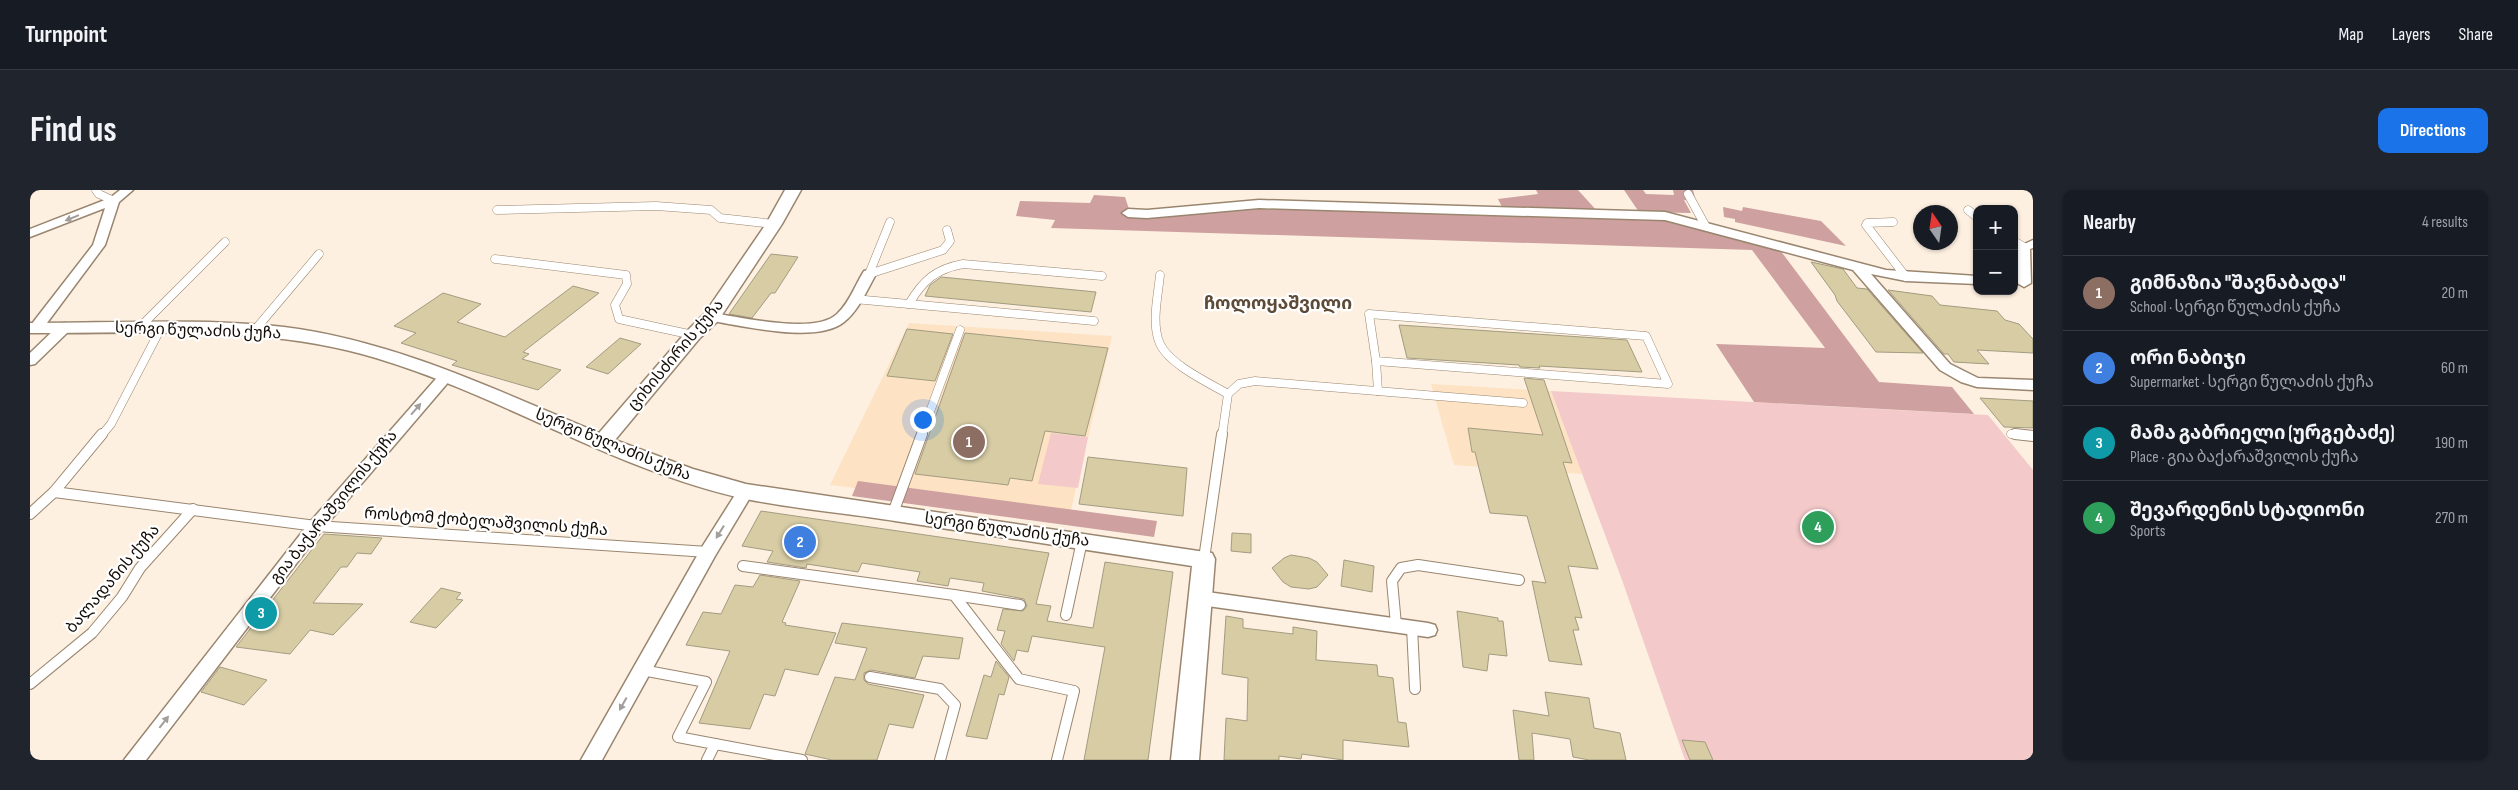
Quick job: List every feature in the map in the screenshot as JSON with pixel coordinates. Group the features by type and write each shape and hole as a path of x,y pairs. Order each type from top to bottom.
{"street":[{"path":"30,233 114,201 127,190"},
{"name":"ციხისძირის ქუჩა","path":"603,441 694,335 712,317 774,224 793,190"},
{"path":"1128,213 1147,214 1256,199 1648,215 1678,218 1857,266 1906,277 1973,280"},
{"path":"33,328 99,245 114,201"},
{"path":"2024,244 2024,285"},
{"path":"1857,266 1945,367 1960,378 1975,383 2033,385"},
{"path":"712,317 786,327 819,328 835,322 846,313 870,274"},
{"path":"30,360 65,327"},
{"name":"სერგი წულაძის ქუჩა","path":"33,328 162,328 254,331 284,333 336,342 383,354 446,376 603,441 646,461 746,491 1204,559"},
{"name":"გია ბაქარაშვილის ქუჩა","path":"134,760 316,526 446,376"},
{"path":"591,760 708,552 746,491"},
{"path":"1185,760 1204,559"},
{"path":"1200,598 1412,627"}],"lane":[{"path":"96,190 99,194 114,201"},
{"path":"1688,194 1705,225"},
{"path":"497,210 656,206 711,210 720,218 774,224"},
{"path":"1968,210 1973,214"},
{"path":"870,274 890,222"},
{"path":"1894,222 1867,223 1866,225 1906,277"},
{"path":"870,274 943,250 950,241 947,230"},
{"path":"139,328 225,242"},
{"path":"254,331 318,254"},
{"path":"495,259 626,275 627,284 615,305 619,319 694,335"},
{"path":"909,304 920,284 942,267 963,264 1102,276"},
{"path":"1160,275 1158,329 1160,344 1168,355 1228,394"},
{"path":"854,299 1094,321"},
{"path":"1376,362 1668,384 1646,336 1369,314 1378,391"},
{"path":"30,514 54,492 111,424 162,328"},
{"path":"893,513 960,330"},
{"path":"1204,559 1228,394 1239,384 1254,380 1523,403"},
{"path":"2011,434 2033,436"},
{"name":"როსტომ ქობელაშვილის ქუჩა","path":"54,492 316,526 708,552"},
{"name":"ბალადანის ქუჩა","path":"30,684 92,633 122,597 140,568 193,509"},
{"path":"1066,615 1082,541"},
{"path":"1415,689 1412,627 1392,581 1401,568 1418,565 1519,580"},
{"path":"744,566 1020,604"},
{"path":"954,595 1019,679 1074,691 1057,760"},
{"path":"642,670 706,682 678,737 802,760"},
{"path":"870,677 940,689 955,705 940,760"},
{"path":"707,760 715,744"}],"shaded area":[{"path":"1536,190 1578,190 1598,212 1503,209 1498,199 1538,194"},
{"path":"1624,190 1643,190 1646,194 1674,195 1673,190 1693,190 1696,201 1684,200 1691,213 1639,212"},
{"path":"1094,195 1125,197 1131,215 1157,217 1255,209 1661,219 1780,250 1879,382 1952,387 1974,414 1754,402 1716,344 1825,348 1752,250 1051,228 1055,220 1016,216 1020,201 1090,203"},
{"path":"1723,207 1742,211 1743,207 1821,221 1846,246 1735,222 1735,219 1724,217"},
{"path":"909,323 1112,336 1070,514 830,485"},
{"path":"1431,384 1551,391 1582,474 1454,465"},
{"path":"1551,391 1988,415 2033,470 2033,760 1685,760 1622,580"},
{"path":"1051,433 1088,437 1078,488 1038,484"},
{"path":"858,481 1157,521 1154,537 852,496"}],"building":[{"path":"771,254 798,257 775,293 771,293 752,318 729,314"},
{"path":"1811,262 1843,269 1857,288 1867,289 1923,353 1876,352 1837,301 1835,295"},
{"path":"941,277 1096,292 1091,312 925,296 930,285"},
{"path":"573,286 599,293 523,352 529,354 522,359 561,370 538,390 452,365 457,361 401,343 416,333 394,326 443,293 481,304 457,322 505,337"},
{"path":"1888,290 1932,296 1940,305 1997,311 2005,320 2019,324 2033,339 2033,353 1977,350 1989,364 1954,362 1948,354 1944,354"},
{"path":"1399,325 1627,340 1642,372 1539,366 1540,368 1520,367 1519,365 1407,358"},
{"path":"907,329 953,334 935,381 887,376"},
{"path":"965,333 1108,348 1085,436 1045,431 1032,481 1010,478 1008,485 915,474"},
{"path":"620,338 641,344 608,374 586,367"},
{"path":"1524,378 1544,380 1572,463 1563,462 1598,569 1568,566 1582,618 1575,617 1579,630 1573,630 1582,665 1549,661 1532,581 1546,583 1527,516 1490,513 1475,452 1472,452 1468,428 1543,435"},
{"path":"1980,398 2033,401 2033,428 2004,427"},
{"path":"1088,457 1187,468 1183,516 1079,504"},
{"path":"761,511 1049,553 1036,604 1051,606 1047,621 1093,628 1105,562 1173,572 1148,760 1084,760 1105,647 1032,636 1028,652 1017,650 1014,661 1001,644 1005,631 997,630 1003,609 1023,611 1027,606 1024,599 982,591 984,583 950,578 948,586 917,581 920,572 862,563 858,572 807,564 806,568 767,562 773,551 742,546"},
{"path":"1232,533 1251,534 1251,553 1231,551"},
{"path":"324,534 382,538 371,554 357,553 347,567 341,567 313,603 363,604 333,635 310,630 290,654 236,647"},
{"path":"1291,555 1309,558 1317,562 1328,575 1317,587 1309,589 1291,587 1283,582 1272,568"},
{"path":"1344,560 1374,566 1372,592 1341,586"},
{"path":"760,575 800,581 782,622 786,623 785,625 836,633 818,675 785,669 775,696 764,694 750,729 699,723 730,651 686,645 703,612 721,614 735,585 753,587"},
{"path":"441,588 461,593 456,599 463,600 436,628 410,622"},
{"path":"1457,611 1498,618 1498,621 1503,621 1507,656 1489,654 1487,671 1463,667"},
{"path":"1226,616 1243,619 1243,628 1293,634 1293,627 1317,631 1316,660 1377,665 1378,676 1393,678 1398,722 1406,723 1409,747 1343,740 1343,760 1302,754 1301,759 1279,756 1279,760 1224,760 1226,718 1247,721 1248,678 1222,674"},
{"path":"842,623 963,638 959,659 923,656 915,678 871,670 864,673 864,680 868,684 924,695 913,728 889,724 877,760 832,760 805,754 835,677 855,680 867,648 835,643"},
{"path":"996,661 1009,677 1004,695 999,694 987,739 966,736 984,675 991,677"},
{"path":"220,667 267,680 244,705 201,692"},
{"path":"1545,692 1589,698 1594,728 1620,733 1626,760 1589,760 1573,757 1570,739 1532,733 1534,760 1519,760 1513,710 1549,716"},
{"path":"1682,740 1705,742 1713,760 1690,760"}],"place":[{"name":"გიმნაზია \"შავნაბადა\"","path":"969,442"},
{"name":"შევარდენის სტადიონი","path":"1818,527"},
{"name":"ორი ნაბიჯი","path":"800,542"},
{"name":"მამა გაბრიელი (ურგებაძე)","path":"261,613"}],"district":[{"name":"ჩოლოყაშვილი","path":"1278,303"}]}
